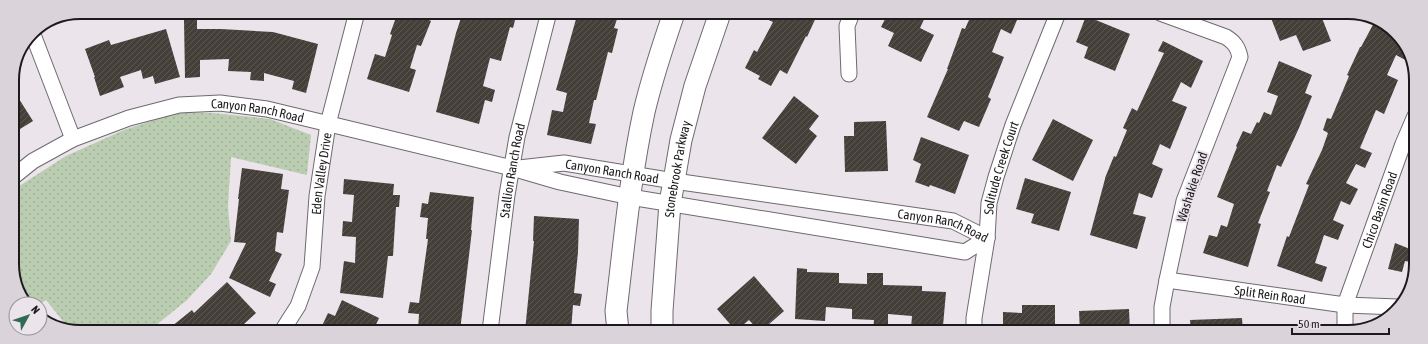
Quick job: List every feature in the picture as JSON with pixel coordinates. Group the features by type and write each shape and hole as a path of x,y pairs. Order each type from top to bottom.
{"main road":[{"path":"617,325 616,311 630,197 644,112 672,19"},
{"name":"Stonebrook Parkway","path":"662,325 670,203 681,140 695,86 718,19"}],"street":[{"name":"Eden Valley Drive","path":"286,325 298,306 312,267 316,196 328,124 355,19"},
{"name":"Stallion Ranch Road","path":"491,325 507,195 517,137 546,19"},
{"path":"849,74 847,26 850,19"},
{"name":"Solitude Creek Court","path":"974,325 987,238 989,203 1013,125 1056,19"},
{"name":"Washakie Road","path":"1162,325 1162,307 1184,201 1240,57 1238,48 1226,37 1176,19"},
{"path":"35,40 73,139"},
{"name":"Canyon Ranch Road","path":"19,172 33,161 73,139 130,118 179,105 220,103 267,109 512,168 560,182 630,197 965,252 987,238"},
{"name":"Chico Basin Road","path":"1345,325 1345,306 1409,130"},
{"name":"Canyon Ranch Road","path":"512,168 564,163 674,181 953,221 987,238"},
{"name":"Split Rein Road","path":"1167,280 1345,306 1391,307"}],"green space":[{"path":"178,112 213,113 270,119 311,135 307,175 231,157 228,207 231,241 211,274 187,300 156,325 68,324 65,323 48,302 48,296 28,296 27,294 20,276 19,264 19,186 66,156 124,130"}],"building":[{"path":"197,19 197,29 273,32 318,44 306,93 292,89 294,81 264,73 264,81 250,80 251,72 228,71 229,59 200,60 200,77 185,78 184,20"},
{"path":"395,19 427,19 431,21 421,46 417,45 410,68 416,70 409,92 367,79 375,54 385,57 392,35 390,34"},
{"path":"461,19 515,19 513,28 510,27 501,61 490,58 483,86 495,90 492,102 485,100 479,124 436,112"},
{"path":"576,19 617,19 614,28 618,29 612,53 608,52 589,123 596,124 591,144 547,135 552,110 563,112 567,93 556,90"},
{"path":"766,19 815,19 787,74 780,70 771,86 758,79 760,76 745,68 754,50 757,52 773,22"},
{"path":"885,19 924,19 920,28 934,35 921,62 888,46 894,33 881,27"},
{"path":"969,19 1017,19 1011,34 1001,29 992,52 1004,57 988,97 991,99 979,127 964,121 959,131 927,117 948,69 962,28 965,29"},
{"path":"1085,19 1093,19 1130,34 1115,71 1084,58 1088,47 1076,42"},
{"path":"1271,19 1322,19 1331,41 1303,51 1296,35 1280,41"},
{"path":"1373,24 1382,29 1391,37 1399,46 1406,60 1396,55 1387,75 1398,80 1384,114 1376,110 1360,148 1372,153 1365,168 1356,164 1346,183 1358,189 1350,205 1341,201 1333,220 1344,225 1338,240 1324,235 1315,263 1327,267 1322,282 1277,266 1287,236 1289,237 1309,185 1306,184 1322,150 1328,133 1323,130 1327,118 1331,119 1349,76 1347,75"},
{"path":"166,29 180,77 155,84 153,76 143,79 141,70 120,77 124,87 100,96 85,49 109,40 111,45"},
{"path":"1163,41 1203,61 1191,88 1181,82 1172,101 1187,107 1170,149 1160,144 1152,164 1163,169 1152,198 1139,193 1133,214 1146,217 1137,249 1090,235 1105,178 1114,156 1116,157 1127,130 1123,128 1132,108 1137,111 1164,53 1158,51"},
{"path":"1279,61 1312,75 1305,93 1312,96 1281,167 1277,165 1267,191 1270,192 1258,223 1261,224 1248,267 1203,253 1209,235 1217,237 1221,225 1227,227 1234,204 1217,197 1243,131 1251,134 1257,122 1259,123 1264,112 1271,115 1278,96 1267,92"},
{"path":"794,96 819,116 809,129 817,136 796,164 762,138"},
{"path":"19,99 33,121 19,130"},
{"path":"1053,119 1093,140 1073,181 1032,160"},
{"path":"886,121 888,171 845,172 844,136 854,136 854,122"},
{"path":"921,137 969,155 955,194 930,185 929,187 915,182 921,164 913,160"},
{"path":"242,168 283,174 281,189 289,190 283,233 277,232 275,251 282,254 269,281 276,284 270,297 229,278 246,243 234,242"},
{"path":"1025,178 1071,192 1059,231 1031,223 1034,214 1016,209"},
{"path":"344,179 394,184 393,195 400,195 399,207 396,207 393,256 388,256 383,298 340,293 344,261 355,263 356,237 342,236 343,221 352,222 354,195 343,194"},
{"path":"430,192 474,197 472,230 461,325 418,325 419,314 408,313 410,302 419,303 428,239 426,239 428,218 420,217 422,203 428,204"},
{"path":"534,216 579,219 578,252 574,293 582,294 580,306 573,305 571,325 526,325"},
{"path":"1395,243 1409,249 1409,262 1405,261 1402,272 1388,269"},
{"path":"797,268 807,269 807,272 839,273 839,283 867,284 867,273 883,273 883,285 922,286 922,291 946,292 943,325 911,325 912,316 888,314 888,325 874,325 874,320 852,319 852,309 826,307 825,321 795,319"},
{"path":"754,276 784,311 768,325 754,325 749,320 743,325 731,325 717,309"},
{"path":"227,282 256,313 244,324 245,325 173,325 192,310 194,313"},
{"path":"342,300 379,318 376,325 322,325 328,313 335,316"},
{"path":"1022,305 1055,305 1055,325 1003,325 1003,312 1022,313"},
{"path":"1129,309 1130,325 1080,325 1079,311"},
{"path":"1242,318 1242,325 1190,325 1190,320"}]}
